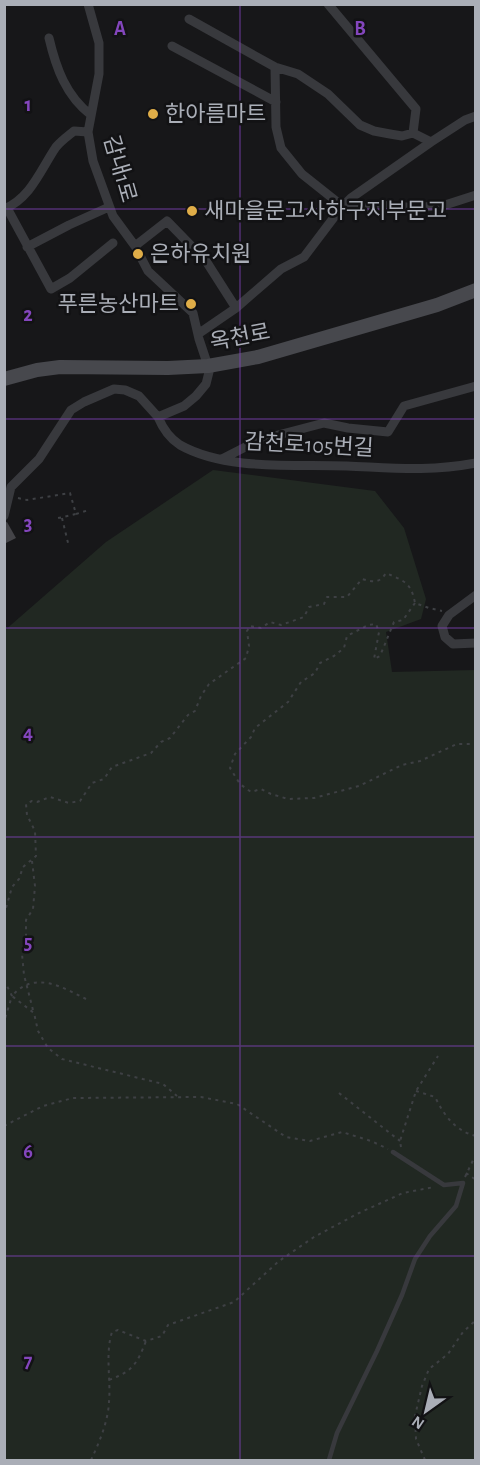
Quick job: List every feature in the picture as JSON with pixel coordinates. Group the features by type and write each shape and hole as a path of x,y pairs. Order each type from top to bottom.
{"street":[{"name":"감내1로","path":"88,4 99,43 99,74 88,132 90,150 113,216 135,246 148,271 193,313 208,366"},
{"path":"328,4 416,109 413,133"},
{"path":"189,20 275,67 298,74 328,94 360,125 390,134 413,133 431,142"},
{"path":"49,38 56,66 65,85 80,107 91,116"},
{"path":"172,46 276,102"},
{"path":"275,67 276,127 281,148 302,174 336,201 345,205 378,209 389,205 414,208 436,207 476,195"},
{"path":"198,334 236,308 281,268 304,257 345,205 366,188 431,142 465,120 476,116"},
{"path":"88,132 75,131 58,144 39,179 6,209 51,289 70,278 113,243"},
{"path":"27,247 109,207"},
{"path":"135,246 167,221 206,261 236,308"},
{"name":"옥천로","path":"4,379 37,370 60,367 208,366 258,357 437,305 476,290"},
{"path":"4,516 8,490 39,459 71,410 114,389 125,390 139,396 158,417 184,406 196,396 206,384 208,366"},
{"path":"222,459 259,440 324,423 388,432 404,406 476,386"},
{"name":"감천로105번길","path":"158,417 165,431 182,446 222,459 252,463 400,470 447,469 476,463"},
{"path":"476,595 452,613 442,626 445,637 453,644 476,644"}],"lane":[{"path":"328,1461 337,1433 377,1352 415,1259 430,1236 456,1206 463,1183 444,1185 393,1152"}],"path":[{"path":"8,490 27,500 70,493 76,514"},
{"path":"54,519 89,510"},
{"path":"62,518 69,547"},
{"path":"4,915 12,887 19,879 23,867 36,855 35,831 27,815 26,804 50,797 69,803 80,801 92,783 104,779 112,767 152,753 161,742 170,738 188,715 195,711 201,696 210,684 246,658 249,646 247,631 250,626 261,628 270,622 281,625 304,617 309,607 324,604 327,597 347,597 362,579 375,582 381,580 387,573 407,582 413,592 415,603 403,620 394,622 380,656 374,659 379,632 376,624 368,625 347,636 344,648 320,663 315,673 301,682 288,702 255,728 251,737 235,754 230,768 240,784 251,792 261,789 288,798 314,798 359,786 402,765 457,744 476,744"},
{"path":"415,603 452,613"},
{"path":"32,861 35,886 33,909 26,920 26,937 22,954 38,1030 48,1048 62,1059 163,1084 177,1096"},
{"path":"4,980 12,996 34,1012"},
{"path":"4,1022 12,996 27,985 53,982 86,999"},
{"path":"404,1159 400,1141 416,1091 438,1056"},
{"path":"416,1091 435,1097 441,1110 460,1131 476,1136"},
{"path":"339,1093 400,1141"},
{"path":"4,1126 43,1106 73,1098 201,1097 237,1104 286,1137 310,1141 342,1132 370,1141 393,1152"},
{"path":"463,1183 476,1154"},
{"path":"466,1173 476,1180"},
{"path":"91,1461 99,1443 109,1405 109,1347 112,1332 118,1330 146,1341 162,1336 168,1325 234,1302 279,1262 323,1232 403,1193 444,1185"},
{"path":"425,1461 416,1438 415,1416 422,1386 429,1370 448,1354 463,1332 476,1320"},
{"path":"109,1380 125,1374 138,1363 146,1341"}],"shaded area":[{"path":"213,470 375,491 404,528 426,599 421,619 386,632 392,672 475,670 475,1460 5,1460 4,631 106,542"}],"building":[{"path":"7,522 16,538 4,544 4,523"}],"place":[{"name":"한아름마트","path":"153,114"},
{"name":"새마을문고사하구지부문고","path":"192,211"},
{"name":"은하유치원","path":"138,254"},
{"name":"푸른농산마트","path":"191,304"}]}
